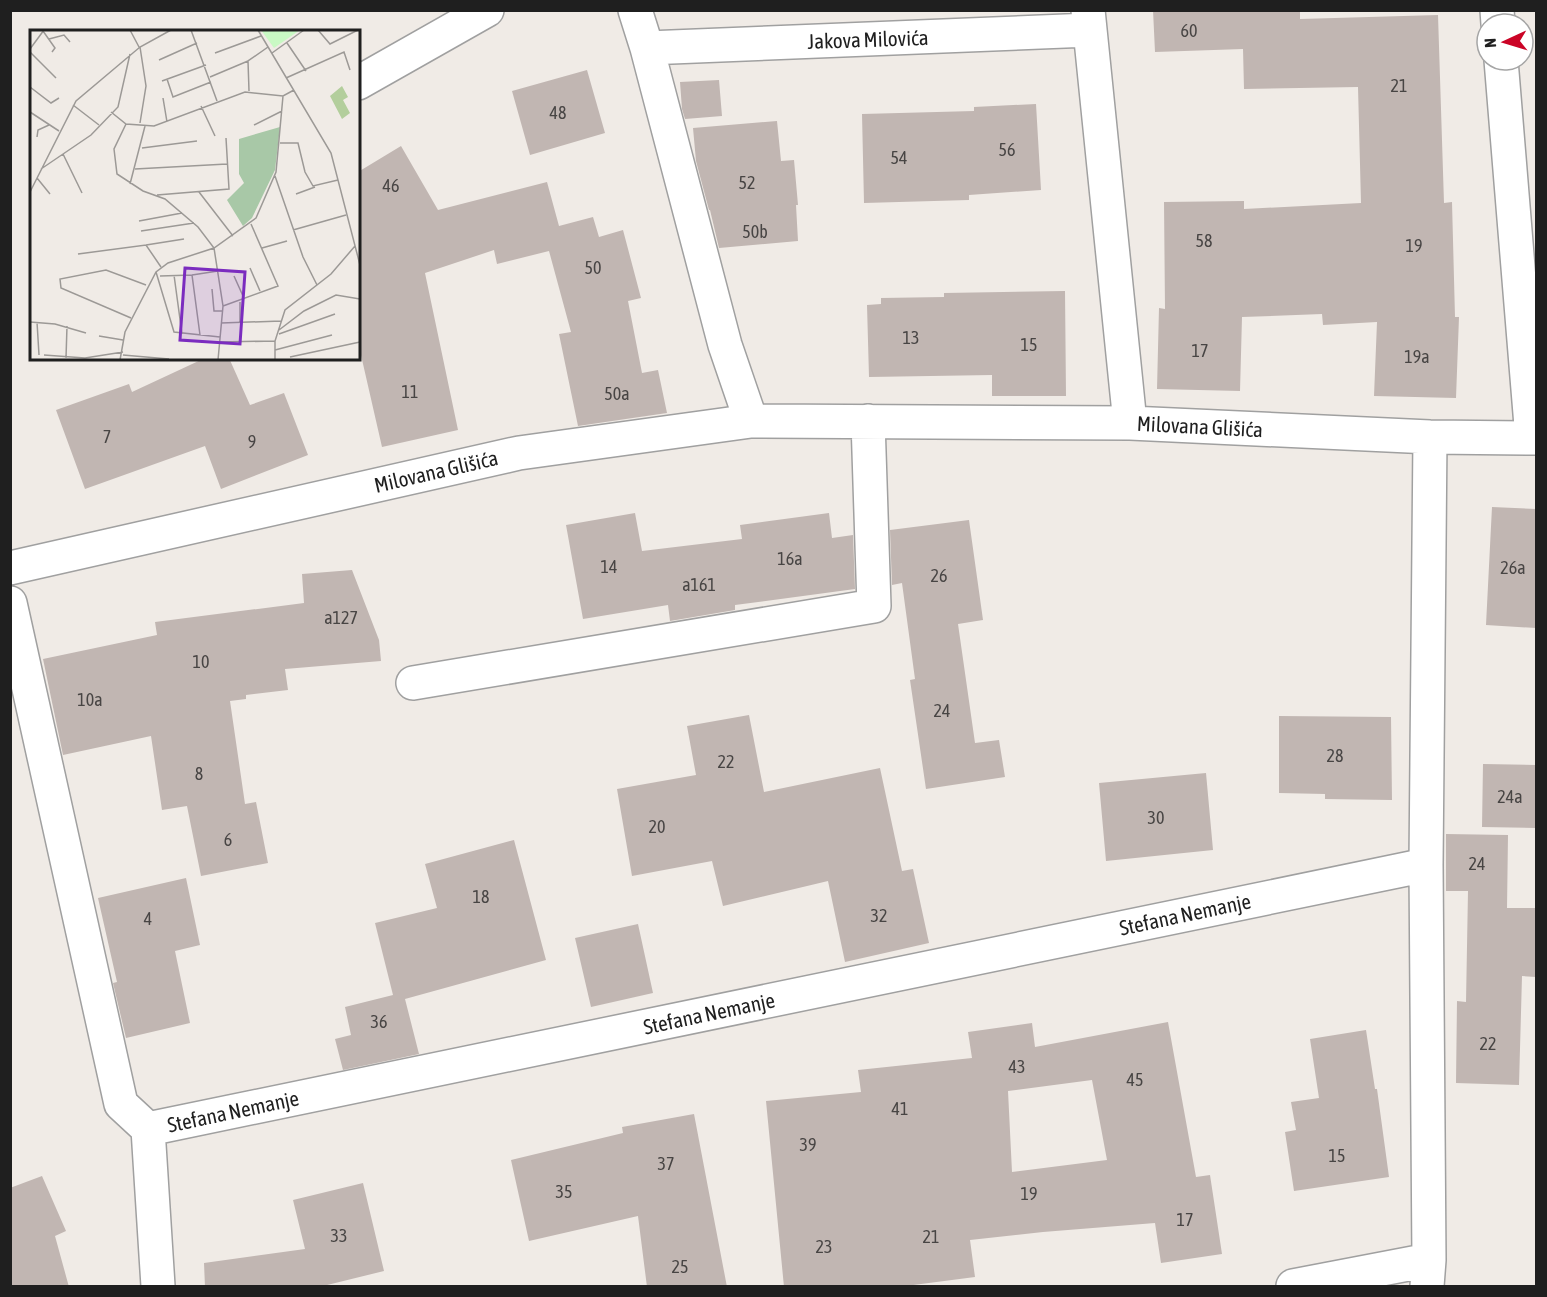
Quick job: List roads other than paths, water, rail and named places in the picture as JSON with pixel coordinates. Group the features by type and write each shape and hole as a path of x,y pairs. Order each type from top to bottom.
{"street":[{"path":"360,82 488,10"},
{"path":"635,10 725,345 751,421"},
{"name":"Jakova Milovića","path":"647,48 1088,20 1130,423"},
{"name":"Milovana Glišića","path":"10,568 519,453 751,421 1130,423 1430,437 1534,438 1502,72"},
{"path":"412,683 874,606 868,421"},
{"path":"1293,1287 1428,1273 1425,865 1430,437"},
{"path":"10,603 121,1104 148,1129"},
{"name":"Stefana Nemanje","path":"158,1287 148,1129 1425,865"}]}
